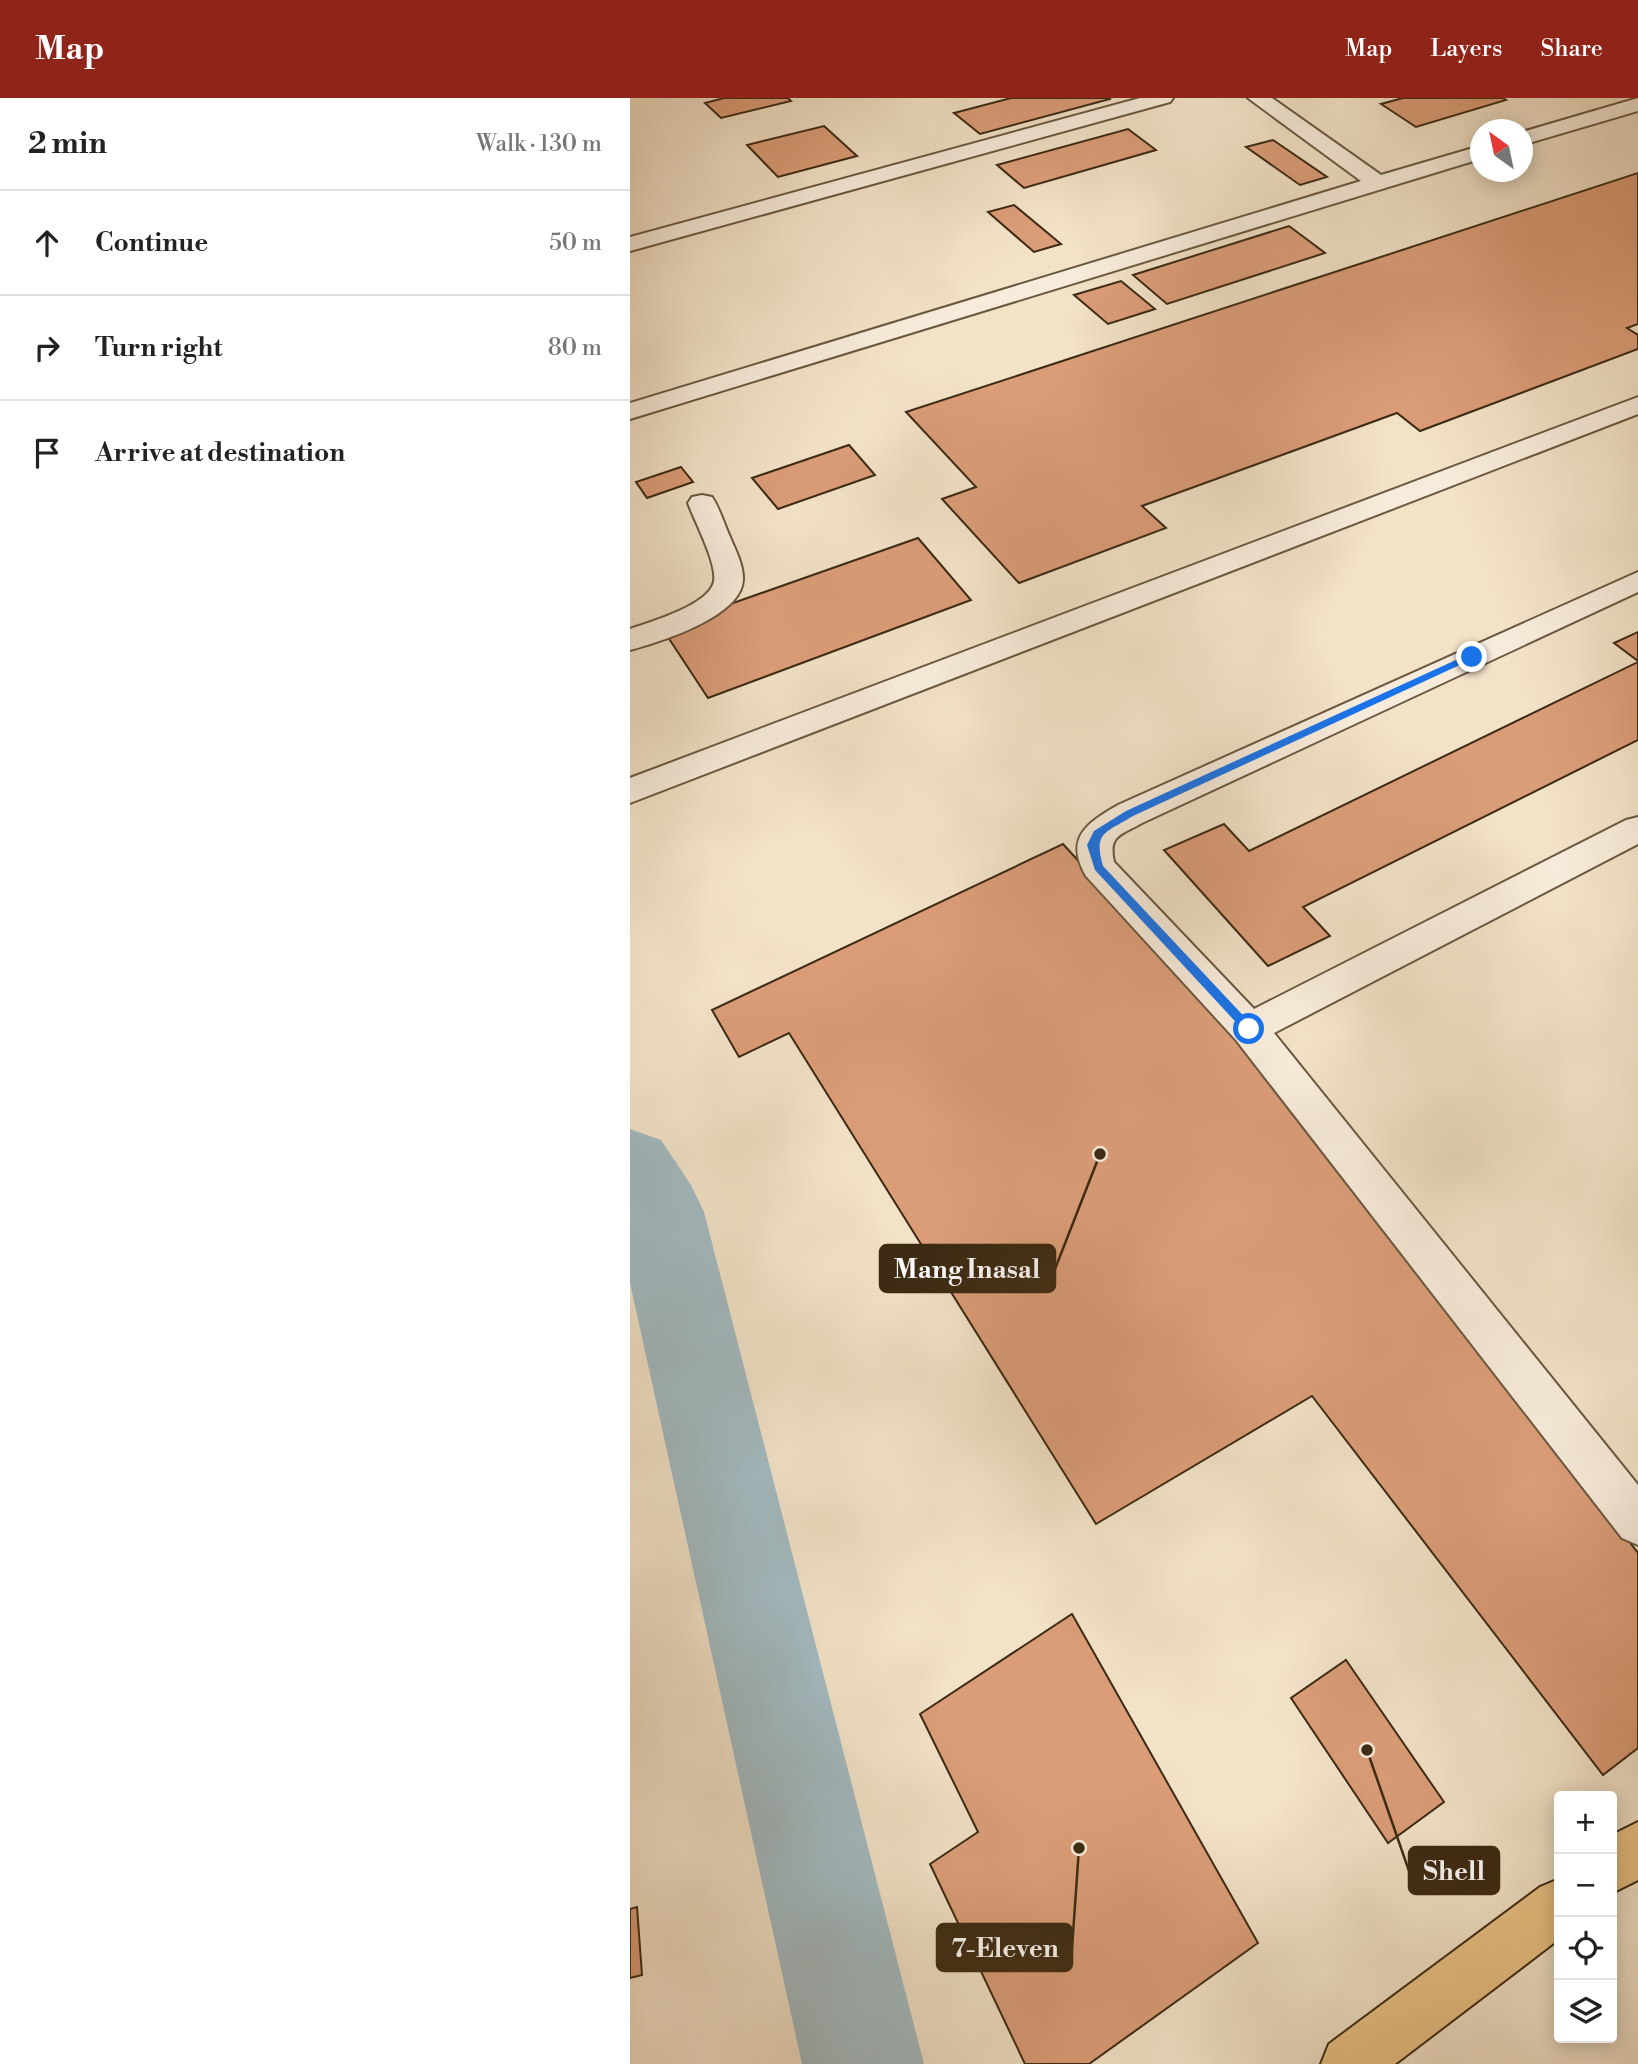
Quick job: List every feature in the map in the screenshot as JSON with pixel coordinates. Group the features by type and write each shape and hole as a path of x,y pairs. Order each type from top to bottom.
{"main road":[{"path":"1349,2064 1554,1910"}],"lane":[{"path":"630,244 1163,98"},
{"path":"1258,98 1378,183"},
{"path":"1533,136 1638,104"},
{"path":"630,411 1470,155"},
{"path":"630,791 1638,405"},
{"path":"630,640 709,608 725,592 730,579 702,503"},
{"path":"1638,581 1130,814 1097,834 1092,845 1098,867 1249,1029 1638,1522"},
{"path":"1249,1029 1638,829"}],"building":[{"path":"724,98 788,98 791,101 721,118 705,103"},
{"path":"1011,98 1110,99 980,134 954,113"},
{"path":"1403,98 1506,100 1416,127 1381,104"},
{"path":"824,126 857,156 778,177 747,145"},
{"path":"1128,129 1156,150 1024,188 997,165"},
{"path":"1273,140 1327,177 1300,185 1246,147"},
{"path":"1638,173 1638,324 1627,328 1638,335 1638,349 1420,431 1397,413 1142,506 1166,528 1019,583 942,499 976,487 906,412"},
{"path":"1014,205 1061,244 1034,252 988,212"},
{"path":"1289,226 1325,253 1167,304 1133,275"},
{"path":"1121,281 1155,309 1108,324 1074,295"},
{"path":"849,445 875,475 778,509 752,478"},
{"path":"681,467 693,482 647,498 636,482"},
{"path":"918,538 971,600 708,698 662,628"},
{"path":"1638,632 1638,661 1614,643"},
{"path":"1638,662 1638,740 1303,907 1330,936 1268,966 1164,850 1224,824 1249,851"},
{"path":"1063,844 1239,1037 1638,1553 1638,1748 1603,1775 1312,1396 1096,1524 789,1033 739,1057 712,1010"},
{"path":"1072,1614 1258,1943 1089,2064 1025,2064 930,1864 978,1832 920,1714"},
{"path":"1346,1660 1444,1802 1388,1843 1291,1698"},
{"path":"637,1907 642,1975 630,1978 630,1909"}],"waterway":[{"path":"630,1166 659,1212 863,2064"}],"place":[{"name":"Mang Inasal","path":"1100,1154"},
{"name":"Shell","path":"1367,1750"},
{"name":"7-Eleven","path":"1079,1848"}],"route":[{"path":"1249,1029 1098,867 1092,845 1097,834 1130,814 1472,657"}]}
